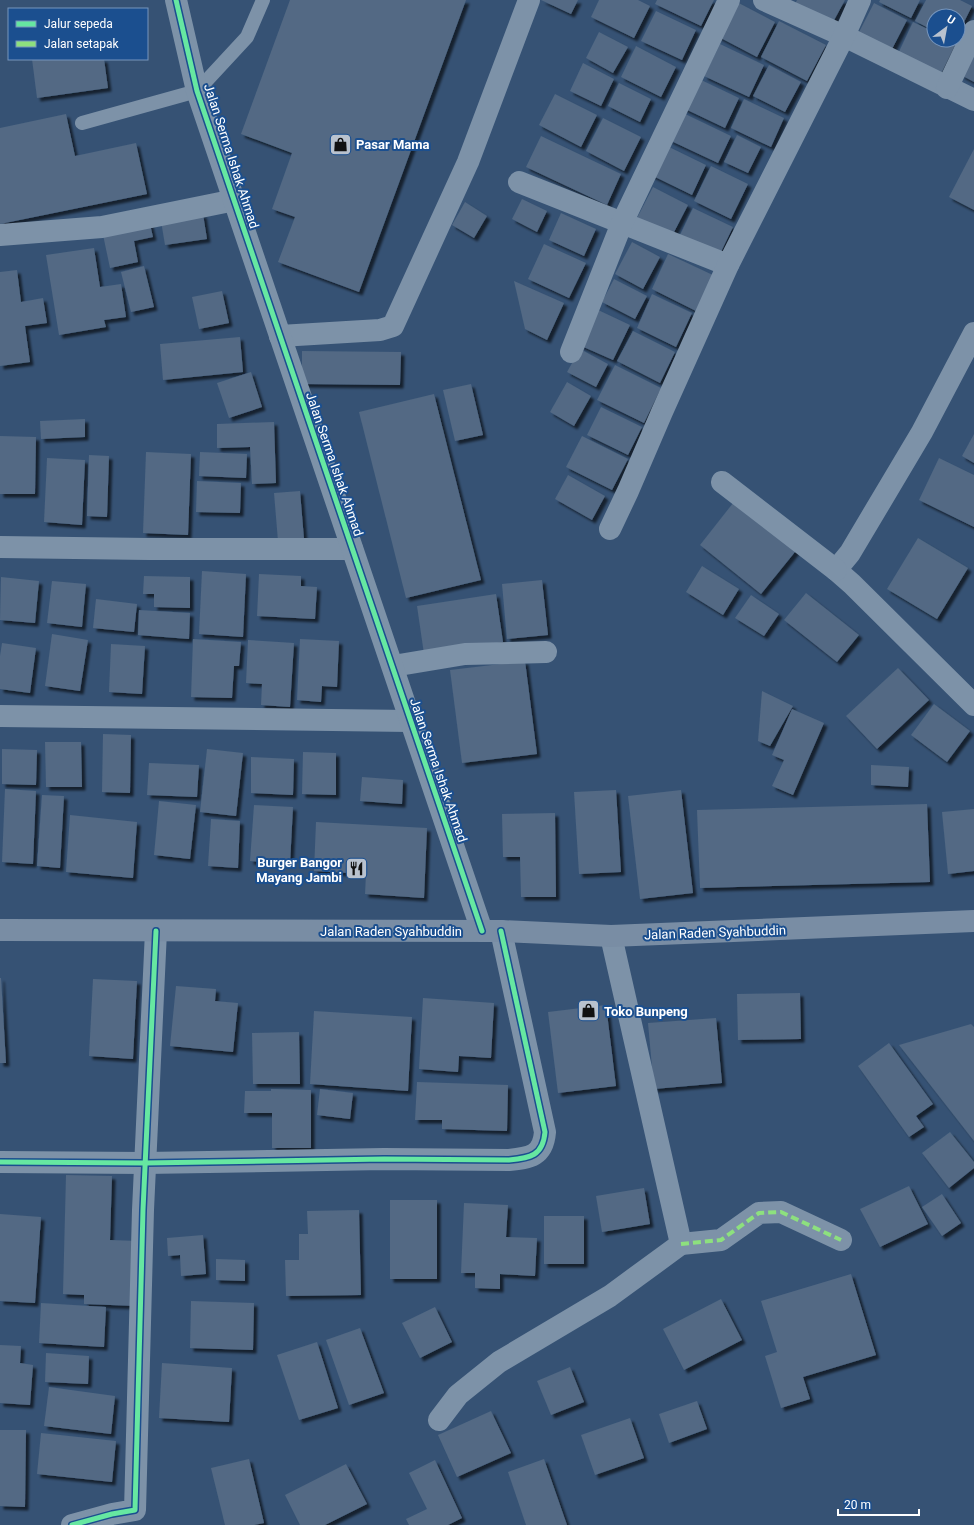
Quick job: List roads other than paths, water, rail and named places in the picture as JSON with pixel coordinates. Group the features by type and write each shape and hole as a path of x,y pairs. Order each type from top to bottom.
{"main road":[{"name":"Jalan Raden Syahbuddin","path":"0,930 492,931 611,936 974,921"}],"street":[{"name":"Jalan Serma Ishak Ahmad","path":"0,1162 145,1163 384,1159 509,1160 526,1159 539,1152 544,1143 545,1132 492,931 410,721 393,666 197,91 176,0"},
{"path":"280,336 380,330 393,326 468,162 529,0"},
{"path":"571,352 622,223 729,0"},
{"path":"764,0 844,36 974,100"},
{"path":"610,528 628,491 728,266 844,36 860,0"},
{"path":"947,88 974,31"},
{"path":"519,182 728,266"},
{"path":"0,235 102,227 235,200"},
{"path":"836,570 850,553 922,432 974,333"},
{"path":"722,482 852,584 973,702"},
{"path":"0,548 352,549"},
{"path":"393,666 465,654 546,652"},
{"path":"0,716 410,721"},
{"path":"72,1525 112,1514 135,1510 145,1163 156,931"},
{"path":"611,936 681,1244"},
{"path":"439,1420 458,1395 499,1362 610,1296 681,1244 721,1240 759,1213 782,1212 841,1240"}],"lane":[{"path":"82,123 197,91 247,37 263,0"}],"place":[{"name":"Pasar Mama","path":"340,144"},
{"name":"Burger Bangor Mayang Jambi","path":"357,869"},
{"name":"Toko Bunpeng","path":"589,1011"}]}
